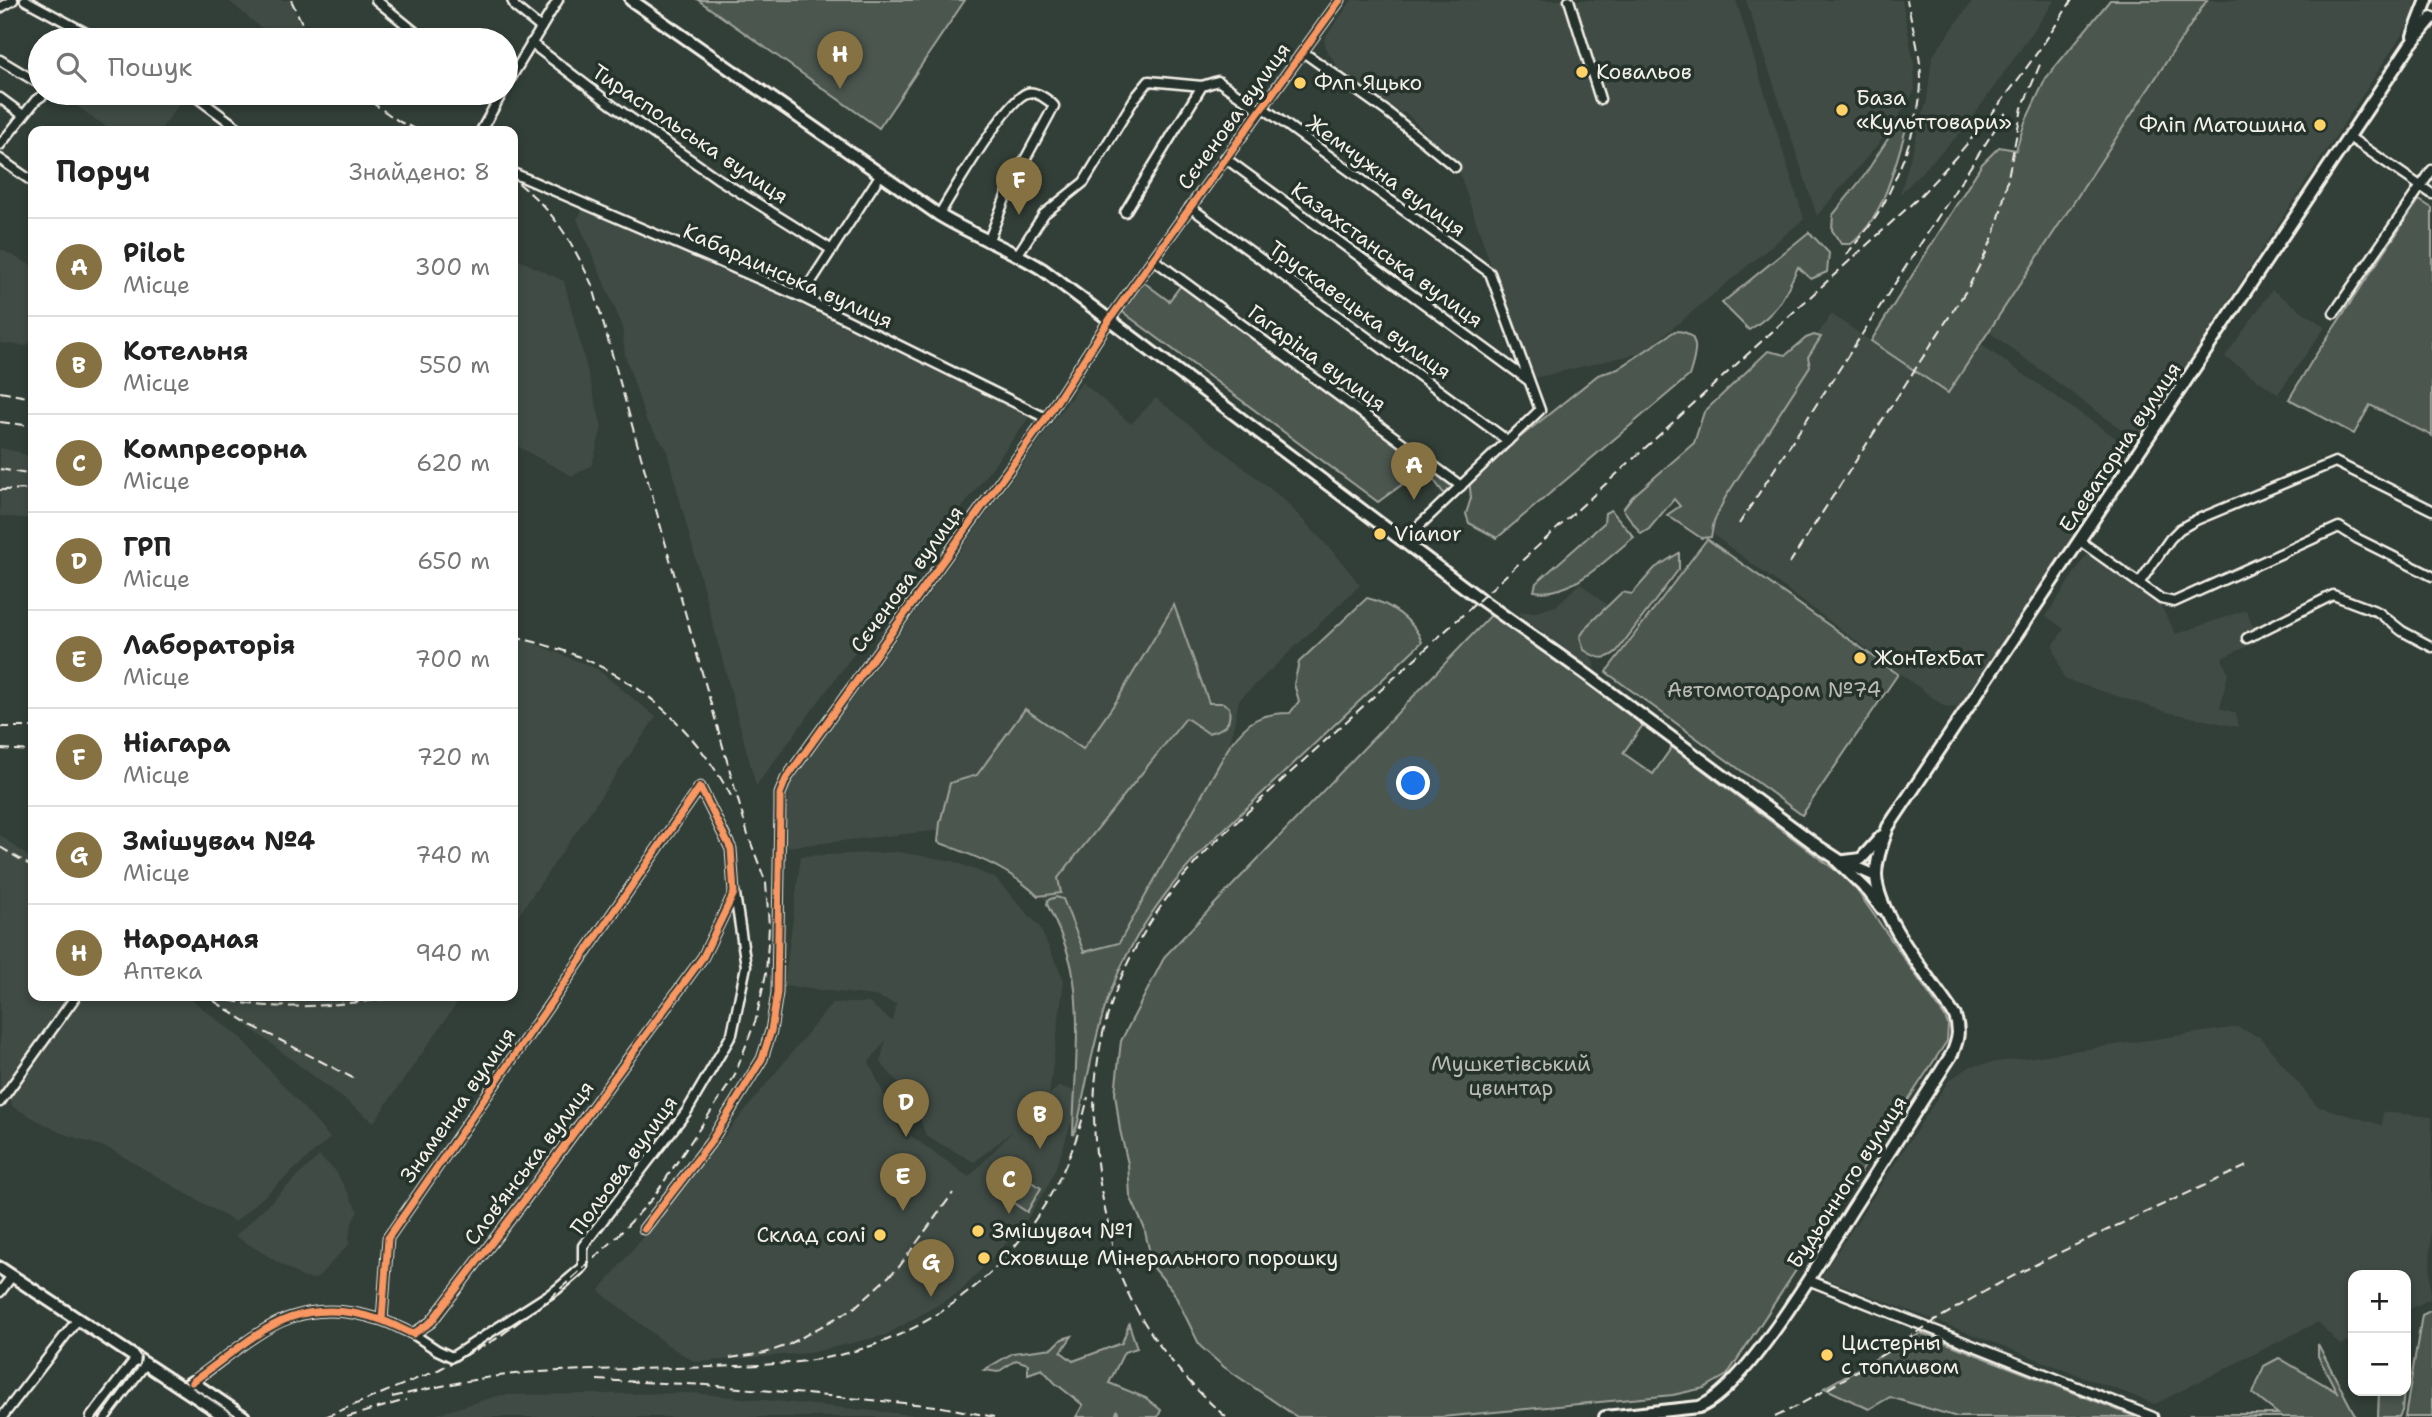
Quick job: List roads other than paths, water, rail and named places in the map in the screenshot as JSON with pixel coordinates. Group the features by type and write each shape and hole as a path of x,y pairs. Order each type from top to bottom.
{"main road":[{"path":"631,0 939,215 988,242 1018,254 1110,319 1403,541 1833,857 1869,892 1891,921"},
{"name":"Елеваторна вулиця","path":"2410,45 2427,0"},
{"name":"Елеваторна вулиця","path":"1876,876 1888,827 2410,45 2432,18"},
{"path":"1833,857 1851,861 1861,859 1888,827"},
{"path":"1833,857 1876,876"},
{"name":"Будьонного вулиця","path":"1605,1417 1708,1404 1722,1393 1757,1353 1808,1280 1958,1041 1959,1028 1955,1016 1891,921 1879,892 1876,876"},
{"path":"0,1268 141,1360 244,1417"},
{"path":"188,1385 226,1417"}],"street":[{"path":"0,8 13,0"},
{"path":"25,0 77,28"},
{"path":"376,0 410,28"},
{"path":"512,0 515,7 541,28"},
{"path":"518,65 558,0"},
{"name":"Сєченова вулиця","path":"644,1229 710,1143 744,1091 762,1059 771,1031 777,993 780,794 786,779 1046,418 1110,319 1340,0"},
{"path":"1569,0 1600,99"},
{"name":"Тираспольська вулиця","path":"531,43 717,178 832,250"},
{"path":"1303,52 1386,111 1455,167"},
{"path":"0,60 28,77"},
{"path":"1018,254 1044,214 1084,182 1135,98 1149,81 1202,86 1125,212"},
{"name":"Жемчужна вулиця","path":"1202,86 1218,81 1261,108 1490,274 1528,380"},
{"path":"939,215 994,127 1022,95 1034,93 1054,106 1008,191 988,242"},
{"path":"0,98 23,115"},
{"path":"0,145 32,105"},
{"path":"207,105 235,126"},
{"path":"483,126 494,105"},
{"path":"2349,137 2432,194"},
{"name":"Казахстанська вулиця","path":"1226,158 1528,380"},
{"path":"0,159 28,179"},
{"path":"2334,313 2432,170"},
{"path":"802,297 881,174"},
{"name":"Кабардинська вулиця","path":"518,175 802,297 1046,418"},
{"name":"Трускавецька вулиця","path":"1190,207 1508,441"},
{"name":"Гагаріна вулиця","path":"1153,259 1461,486"},
{"path":"1403,541 1540,410 1528,380"},
{"path":"2140,582 2180,529 2335,462 2432,510"},
{"path":"2080,541 2161,599 2174,602 2339,527 2432,576"},
{"path":"2247,638 2333,595 2378,612 2402,631 2432,647"},
{"name":"Слов’янська вулиця","path":"413,1334 431,1322 515,1213 703,957 734,893 731,849 700,787"},
{"name":"Знаменна вулиця","path":"382,1320 388,1238 700,787"},
{"name":"Польова вулиця","path":"413,1334 452,1357 556,1290 583,1267 583,1246 687,1111 732,1034 746,967 734,893"},
{"path":"0,1102 72,1001"},
{"path":"0,1292 12,1276"},
{"path":"1808,1280 2153,1417"},
{"path":"188,1385 275,1323 302,1313 331,1310 382,1320 413,1334"},
{"path":"2,1417 78,1319"},
{"path":"91,1417 141,1360"},
{"path":"105,1417 141,1360"}],"tram line":[{"path":"0,1260 238,1417"},
{"path":"101,1417 140,1364 141,1357 135,1349"}],"railway":[{"path":"291,0 304,28"},
{"path":"1846,255 1884,203 1914,127 1921,70 1907,0"},
{"path":"1226,1417 1175,1365 1132,1302 1114,1258 1099,1174 1094,1120 1097,1068 1107,1019 1124,971 1148,926 1180,881 1219,838 1916,200 2000,104 2072,0"},
{"path":"1789,564 1969,286 1987,251 2002,207 2022,108 2041,62"},
{"path":"375,105 409,126"},
{"path":"1739,524 2006,112"},
{"path":"325,1417 438,1370 496,1339 548,1300 613,1241 653,1198 734,1077 756,1019 766,974 769,926 766,883 748,835 593,287 561,227 518,183"},
{"path":"0,392 28,397"},
{"path":"0,422 28,425"},
{"path":"0,469 28,474"},
{"path":"0,490 28,489"},
{"path":"518,638 582,658 640,691 690,736 712,764 731,796"},
{"path":"0,727 28,727"},
{"path":"0,749 28,751"},
{"path":"0,847 28,864"},
{"path":"214,1001 251,1025 353,1078"},
{"path":"235,1001 289,1007 370,1001"},
{"path":"392,1397 465,1381 520,1373 801,1362 878,1344 922,1323 962,1297 998,1265 1029,1229 1054,1188 1074,1144 1088,1097"},
{"path":"1775,1417 1826,1390 2008,1279 2077,1244 2251,1164"},
{"path":"730,1358 765,1353 788,1345 854,1308 899,1267 953,1193"},
{"path":"597,1380 707,1385 937,1406 994,1417"},
{"path":"347,1417 406,1400"}],"place":[{"name":"Ковальов","path":"1582,72"},
{"name":"Флп Яцько","path":"1300,83"},
{"name":"Народная","path":"840,89"},
{"name":"База «Культтовари»","path":"1842,110"},
{"name":"Фліп Матошина","path":"2320,125"},
{"name":"Ніагара","path":"1019,215"},
{"name":"Pilot","path":"1414,500"},
{"name":"Vianor","path":"1380,534"},
{"name":"ЖонТехБат","path":"1860,658"},
{"name":"ГРП","path":"906,1137"},
{"name":"Котельня","path":"1040,1149"},
{"name":"Лабораторія","path":"903,1211"},
{"name":"Компресорна","path":"1009,1214"},
{"name":"Змішувач №1","path":"978,1231"},
{"name":"Склад солі","path":"880,1235"},
{"name":"Сховище Мінерального порошку","path":"984,1258"},
{"name":"Змішувач №4","path":"931,1297"},
{"name":"Цистерны с топливом","path":"1827,1355"}],"park label":[{"name":"Автомотодром №74","path":"1774,690"},
{"name":"Мушкетівський цвинтар","path":"1511,1076"}]}
